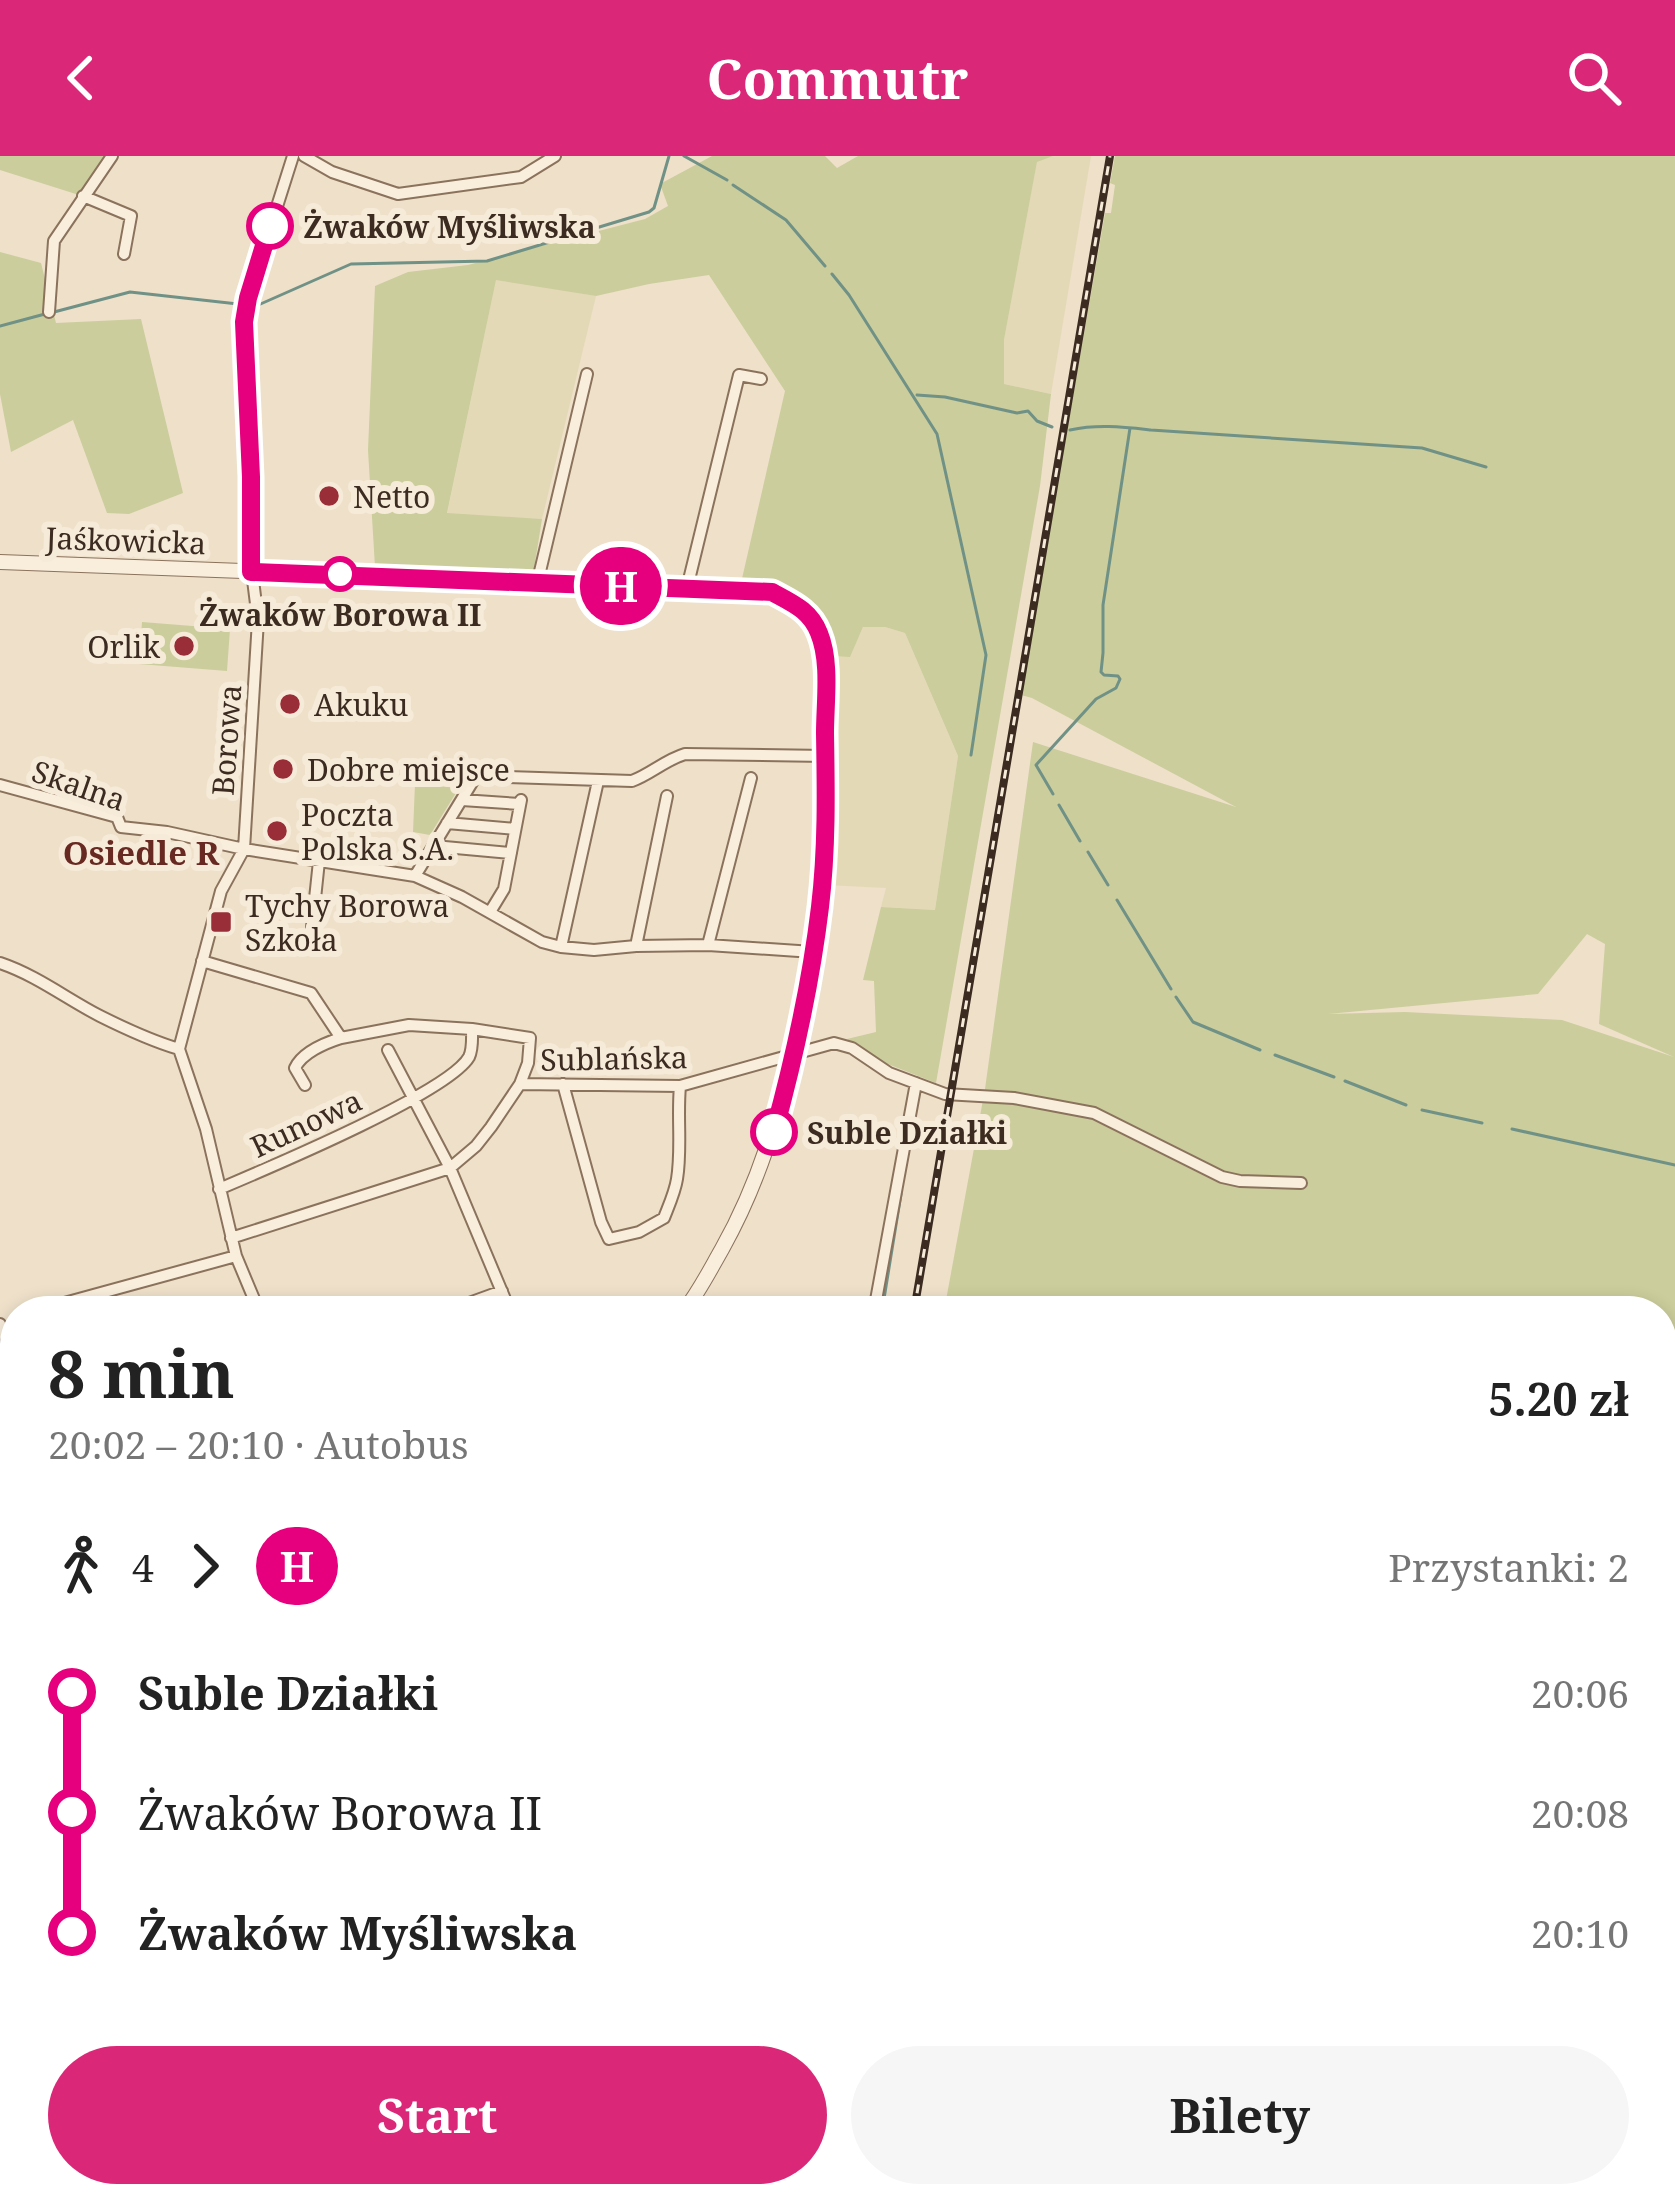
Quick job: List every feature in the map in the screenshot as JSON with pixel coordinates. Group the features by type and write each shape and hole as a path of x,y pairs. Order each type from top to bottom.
{"street":[{"path":"49,312 54,241 112,156"},
{"name":"Borowa","path":"179,1049 221,891 244,849 258,620 251,572 247,304 293,156"},
{"path":"304,156 332,172 398,194 521,177 555,156"},
{"path":"83,196 131,216 124,254"},
{"path":"537,584 587,374"},
{"path":"687,588 739,375 760,379"},
{"name":"Jaśkowicka","path":"0,562 772,592 802,608 813,620 823,646 826,755"},
{"path":"416,876 476,776 632,781 672,758 700,752 826,755 820,907 792,1055 774,1132 703,1296"},
{"path":"708,945 751,778"},
{"path":"561,947 598,782"},
{"name":"Skalna","path":"0,785 117,817 122,827 416,876 542,942 561,947 708,945 813,952"},
{"path":"636,946 667,796"},
{"path":"462,800 521,802 504,889 494,913"},
{"path":"447,823 515,829"},
{"path":"434,846 511,853"},
{"path":"311,927 320,861"},
{"name":"Runowa","path":"202,961 311,993 340,1038"},
{"path":"0,963 98,1016 179,1049 202,1117 236,1256 253,1296"},
{"name":"Runowa","path":"305,1085 295,1068 297,1062 330,1042 409,1025 530,1038 520,1084"},
{"name":"Runowa","path":"219,1189 413,1100 471,1054 472,1029"},
{"name":"Sublańska","path":"231,1238 450,1168 491,1127 520,1084 680,1086 834,1042 890,1073 950,1095 1014,1098 1094,1113 1222,1177 1301,1183"},
{"path":"388,1050 450,1168 504,1296"},
{"path":"877,1296 916,1083"},
{"path":"563,1084 609,1239 638,1232 664,1218 679,1162 680,1086"},
{"path":"89,1296 236,1256"},
{"path":"490,1296 502,1292"}],"shaded area":[{"path":"1091,156 1051,394 1004,384 1004,340 1037,161"},
{"path":"496,279 596,296 542,519 447,514"},
{"path":"863,627 905,633 958,756 935,910 881,907 886,888 826,885 834,656 850,656"}],"green space":[{"path":"0,156 106,156 79,195 0,170"},
{"path":"712,156 825,156 837,168 858,156 1053,156 1037,162 1004,340 1004,384 1051,394 1040,486 936,1083 875,1059 847,1039 876,1032 874,981 863,980 881,907 935,910 958,756 905,633 863,627 850,657 834,656 813,604 778,588 741,583 785,391 709,275 596,296 496,280 447,513 542,519 533,575 375,567 368,450 375,286 408,272 468,265 645,219 668,206 660,184"},
{"path":"1115,156 1675,156 1675,1296 947,1296 985,1089 1033,742 1236,807 1021,695 1105,213 1111,213 1115,185 1110,183","holes":["1587,934 1605,944 1599,1024 1674,1057 1562,1020 1405,1012 1328,1014 1538,994"]},
{"path":"0,252 41,263 56,323 141,319 183,493 129,514 107,513 73,420 11,452 0,394"},
{"name":"Orlik","path":"142,622 230,629 227,671 139,664"},
{"path":"415,784 459,788 430,835 413,832"}],"waterway":[{"path":"54,312 130,292 256,306 351,264 487,261 649,212 669,156"},
{"path":"684,156 727,180"},
{"path":"733,185 786,220 825,266"},
{"path":"832,274 937,434 986,655 971,755"},
{"path":"0,326 45,314"},
{"path":"917,395 1028,411 1052,427"},
{"path":"1070,430 1120,427 1422,448 1486,467"},
{"path":"1053,794 1036,765 1120,679 1101,672 1103,605 1130,428"},
{"path":"1059,805 1080,841"},
{"path":"1088,852 1108,885"},
{"path":"1117,900 1171,989"},
{"path":"1176,997 1193,1022 1260,1050"},
{"path":"1275,1055 1334,1077"},
{"path":"1345,1081 1406,1105"},
{"path":"1422,1110 1482,1123"},
{"path":"1512,1129 1675,1165"},
{"path":"884,1296 901,1194"}],"railway":[{"path":"917,1296 1110,156"}],"bus line":[{"name":"H","path":"270,226 244,322 251,572 772,592 802,608 813,620 823,646 825,676 826,820 820,907 774,1132"}],"place":[{"name":"Żwaków Myśliwska","path":"270,226"},
{"name":"Netto","path":"329,496"},
{"name":"Żwaków Borowa II","path":"340,574"},
{"name":"Orlik","path":"184,646"},
{"name":"Akuku","path":"290,704"},
{"name":"Dobre miejsce","path":"283,769"},
{"name":"Poczta Polska S.A.","path":"277,831"},
{"name":"Tychy Borowa Szkoła","path":"221,922"},
{"name":"Suble Działki","path":"774,1132"}],"district":[{"name":"Osiedle R","path":"141,852"}]}
